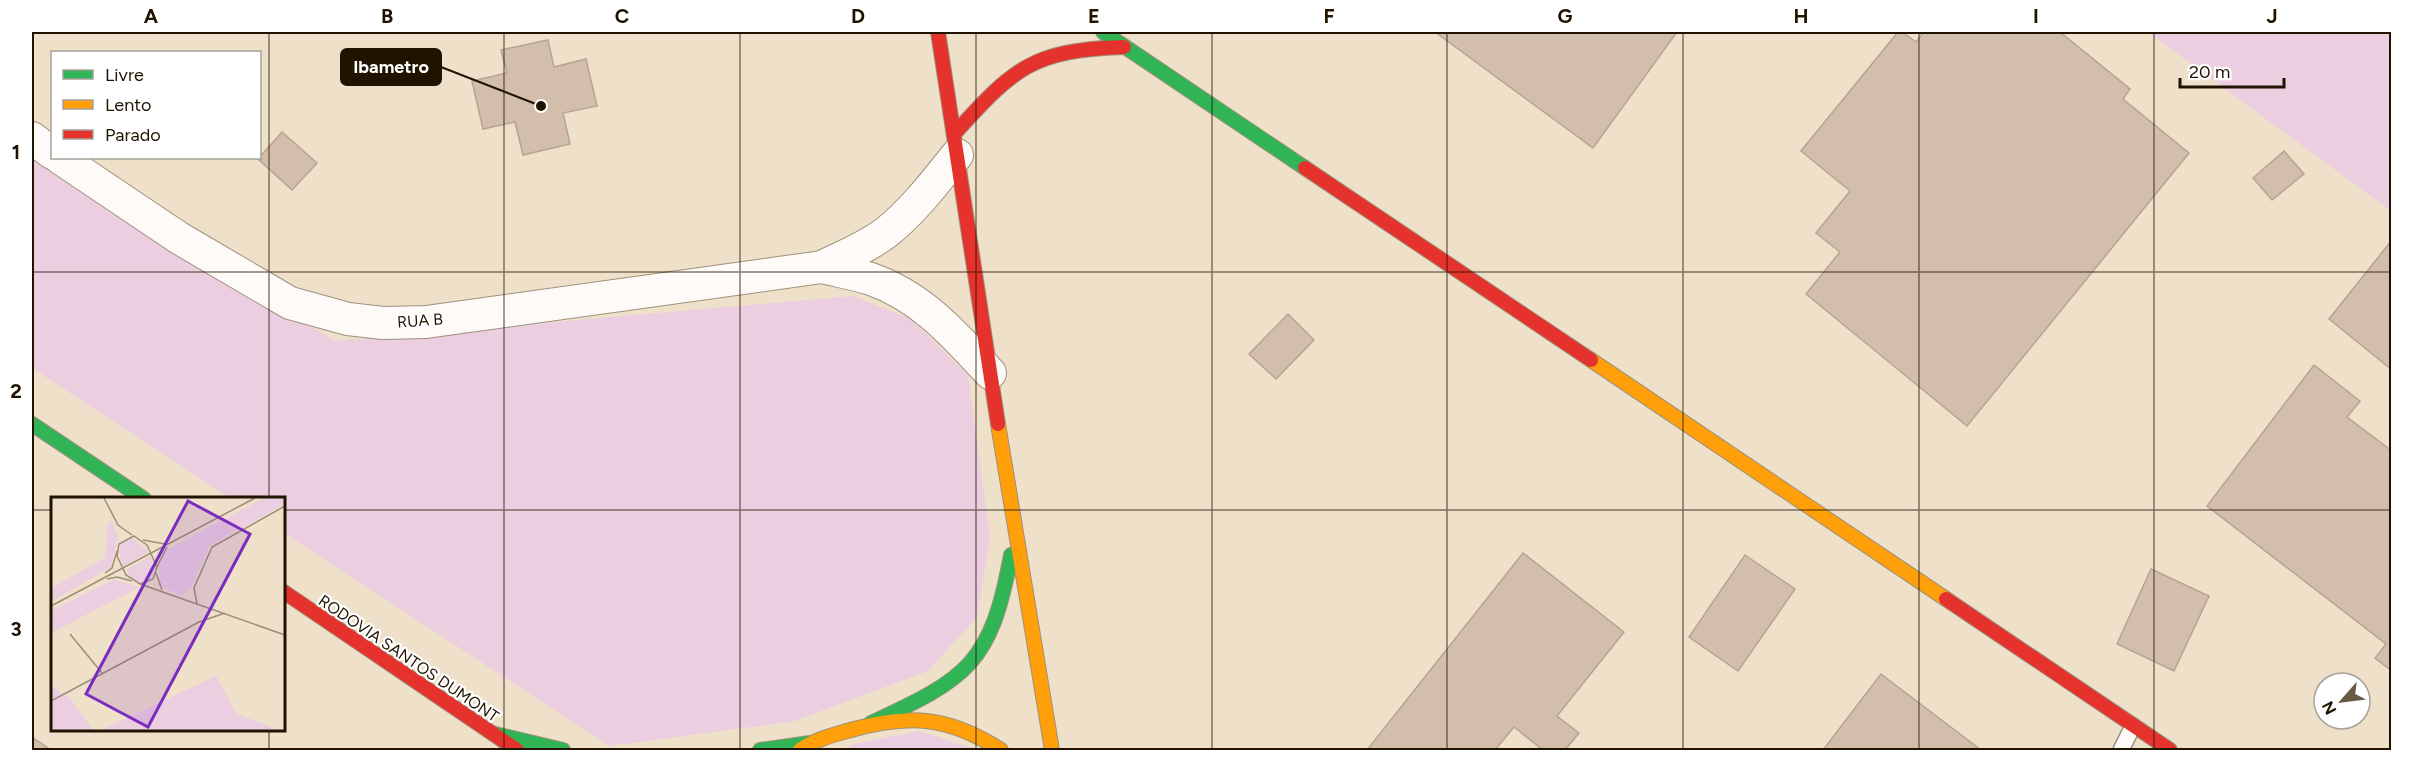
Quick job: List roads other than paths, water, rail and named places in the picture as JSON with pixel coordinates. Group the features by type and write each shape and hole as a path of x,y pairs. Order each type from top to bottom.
{"main road":[{"path":"938,32 990,373 1052,750"},
{"path":"1104,32 2170,750"},
{"path":"955,145 999,88 1023,69 1045,57 1075,50 1124,47"},
{"path":"32,424 142,497"},
{"path":"760,750 805,746 871,723 933,693 959,676 980,653 995,625 1016,536"},
{"name":"RODOVIA SANTOS DUMONT","path":"285,593 517,750"},
{"path":"871,723 905,717 941,722 978,734 1001,750"},
{"path":"491,733 509,750"},
{"path":"491,733 563,750"}],"street":[{"path":"32,138 51,152"},
{"path":"822,267 864,247 887,232 922,199 955,145"},
{"name":"RUA B","path":"61,159 179,238 260,287 290,303 348,319 383,323 426,321 822,267"},
{"path":"822,267 870,279 920,303 941,320 990,373"}],"lane":[{"path":"2121,750 2133,726"}],"place":[{"name":"Ibametro","path":"541,106"}]}
